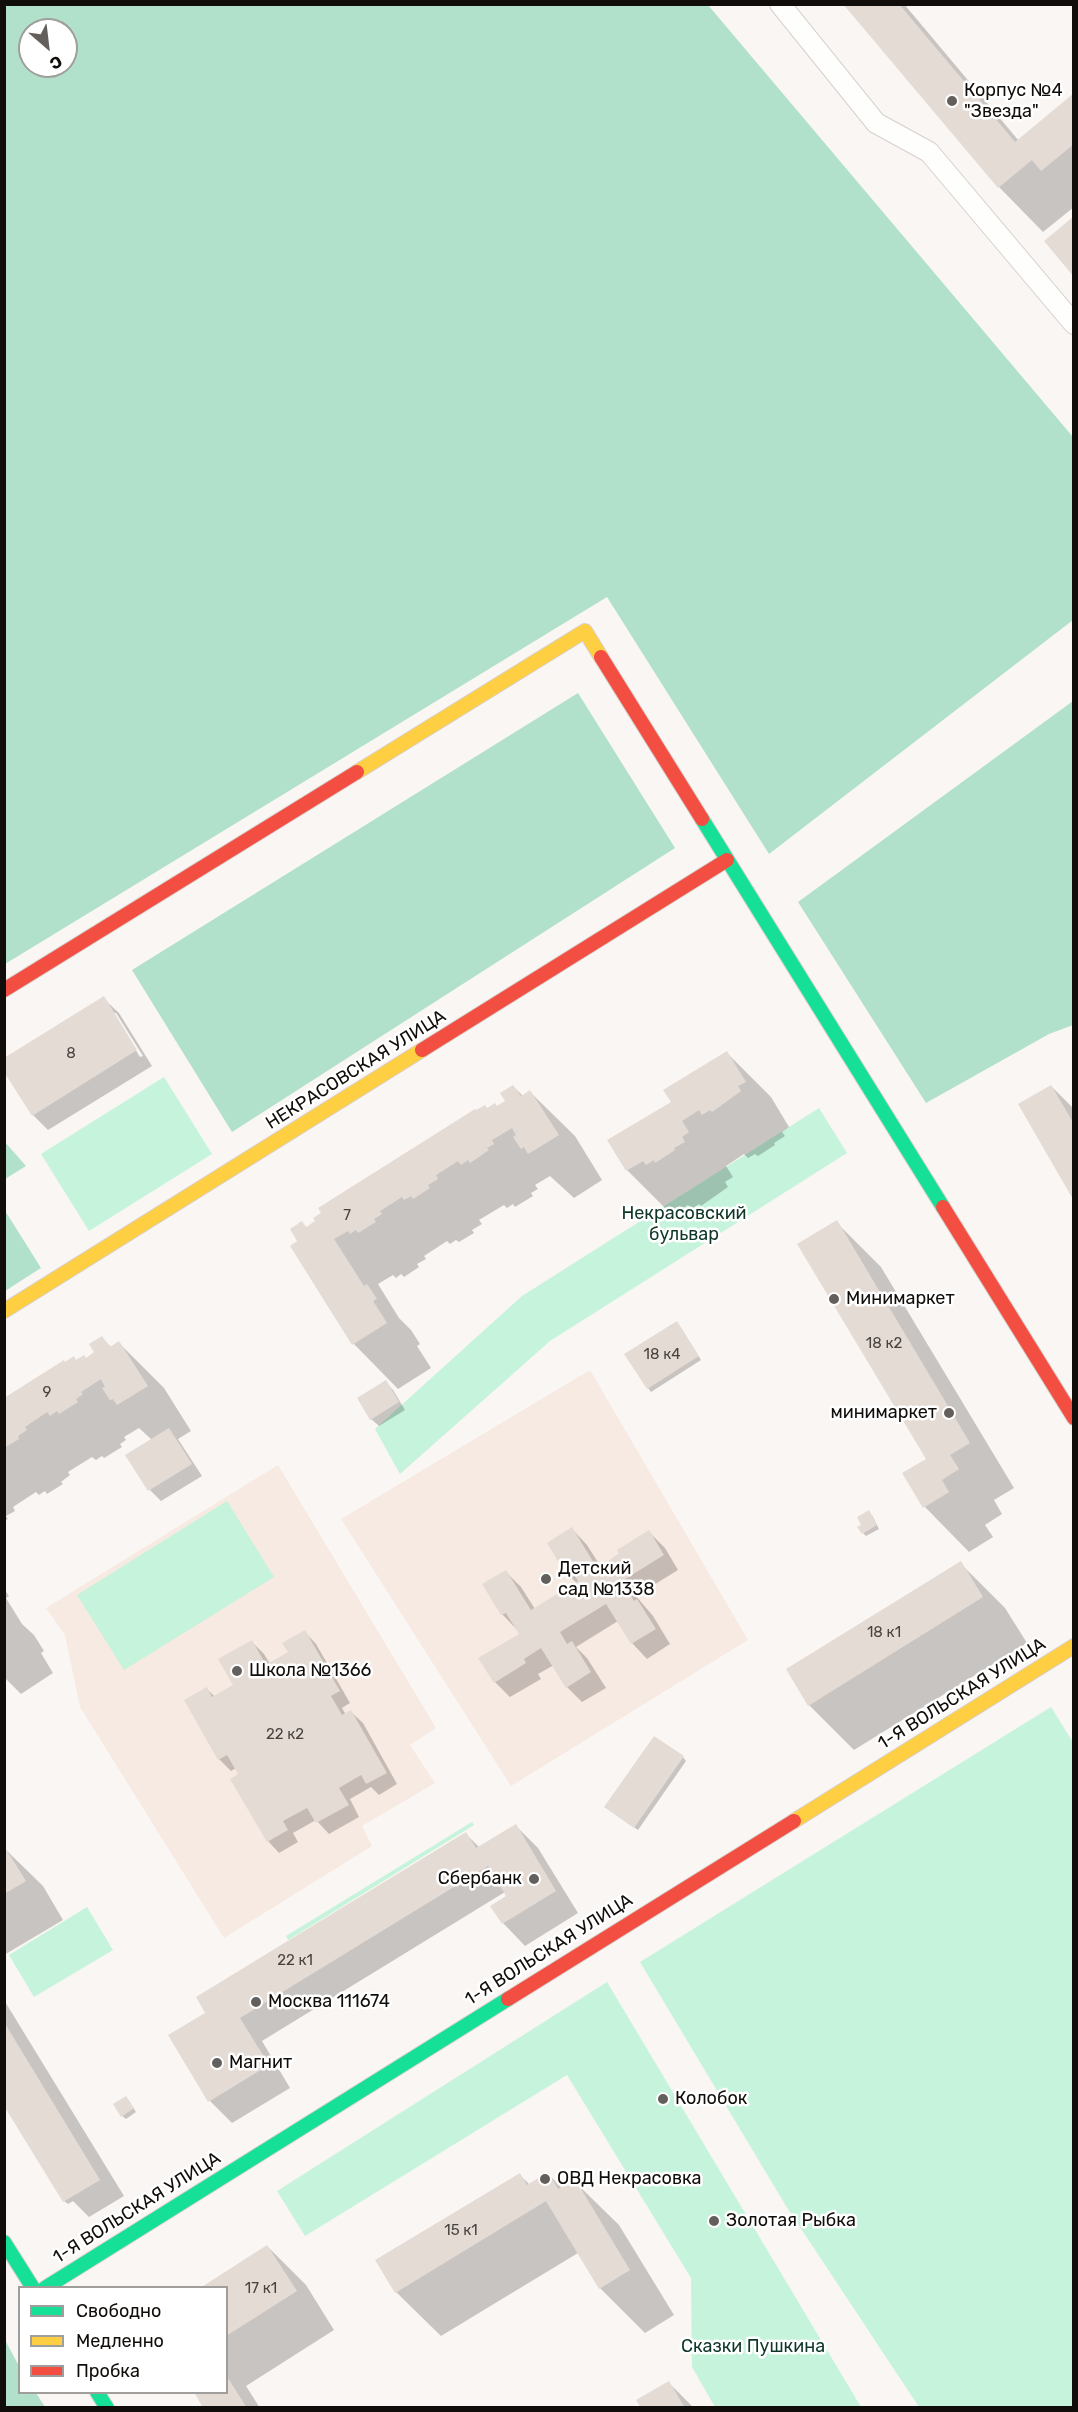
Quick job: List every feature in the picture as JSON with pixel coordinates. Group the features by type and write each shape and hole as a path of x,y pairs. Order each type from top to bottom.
{"street":[{"path":"780,4 876,123 929,152 1074,324"},
{"path":"4,990 585,631 1074,1418"},
{"name":"НЕКРАСОВСКАЯ УЛИЦА","path":"4,1311 727,860"},
{"name":"1-Я ВОЛЬСКАЯ УЛИЦА","path":"48,2286 1074,1646"},
{"path":"4,2242 32,2286"},
{"path":"98,2394 107,2408"}],"shaded area":[{"name":"Детский сад №1338","path":"590,1370 748,1640 511,1786 341,1519"},
{"name":"Школа №1366","path":"278,1465 436,1728 410,1745 435,1783 362,1826 372,1846 224,1938 80,1707 65,1635 46,1608"}],"green space":[{"path":"5,4 708,5 1073,437 1073,620 769,854 607,597 5,964"},
{"path":"578,693 675,848 232,1132 132,970"},
{"path":"1073,701 1073,1025 1049,1034 926,1103 798,902"},
{"path":"164,1077 212,1154 89,1231 41,1154"},
{"name":"Некрасовский бульвар","path":"819,1108 847,1153 550,1341 400,1474 375,1429 522,1296"},
{"path":"4,1141 26,1166 5,1179 4,1179"},
{"path":"4,1209 41,1268 5,1291 4,1291"},
{"path":"227,1501 274,1577 124,1670 77,1595"},
{"path":"1051,1707 1074,1744 1073,2407 919,2407 786,2206 640,1962"},
{"path":"472,1822 474,1825 288,1940 286,1936"},
{"path":"87,1907 113,1950 34,1997 9,1955"},
{"name":"Сказки Пушкина","path":"607,1982 861,2407 715,2407 692,2367 691,2278 567,2075 305,2236 277,2191"},
{"path":"5,2340 18,2364 18,2394 37,2394 45,2407 5,2407"}],"building":[{"name":"Корпус №4 \"Звезда\"","path":"843,4 899,4 1015,142 1074,93 1074,144 1041,171 1032,160 998,188"},
{"path":"1074,216 1074,277 1044,241"},
{"path":"104,996 137,1050 32,1116 4,1072 4,1058"},
{"path":"727,1051 746,1082 738,1086 741,1091 712,1112 710,1110 702,1115 699,1110 682,1121 689,1132 682,1137 685,1142 674,1148 675,1150 655,1163 654,1160 646,1165 643,1161 626,1171 607,1140 671,1102 663,1090"},
{"path":"513,1085 521,1096 530,1090 559,1135 528,1154 524,1147 521,1149 513,1137 516,1135 512,1128 492,1140 494,1144 487,1148 489,1150 470,1163 468,1160 461,1165 458,1161 436,1175 438,1179 428,1185 430,1188 413,1199 411,1196 404,1200 402,1197 380,1211 382,1214 374,1219 376,1222 358,1233 356,1230 350,1234 348,1231 334,1239 364,1286 367,1284 377,1299 373,1301 387,1323 352,1345 290,1246 297,1241 290,1229 302,1221 306,1227 315,1221 313,1218 321,1213 318,1208 475,1109 485,1105 487,1108 495,1103 497,1106 505,1101 500,1093"},
{"path":"1051,1085 1074,1124 1074,1201 1018,1104"},
{"path":"837,1220 970,1443 950,1455 959,1469 942,1480 949,1492 923,1508 902,1473 926,1459 797,1244"},
{"path":"677,1321 699,1356 647,1389 624,1354"},
{"path":"102,1336 110,1347 119,1341 148,1386 117,1405 113,1399 110,1400 102,1388 105,1387 101,1379 81,1392 83,1394 76,1399 78,1402 59,1414 57,1411 50,1416 47,1412 25,1427 27,1430 18,1436 19,1439 4,1448 4,1398 64,1360 65,1362 74,1356 76,1360 84,1355 86,1358 94,1352 89,1344"},
{"path":"386,1380 399,1402 370,1420 357,1398"},
{"path":"169,1428 192,1464 148,1491 125,1455"},
{"path":"869,1510 877,1525 862,1534 857,1527 861,1525 857,1517"},
{"path":"572,1527 597,1568 619,1554 617,1550 649,1530 664,1555 622,1581 634,1601 637,1599 656,1629 631,1644 606,1604 560,1632 567,1644 572,1641 591,1672 566,1688 541,1648 524,1659 526,1663 494,1683 478,1658 519,1634 506,1613 501,1615 482,1584 506,1570 531,1610 578,1581 572,1571 566,1575 547,1543"},
{"path":"961,1561 983,1597 808,1706 786,1669"},
{"path":"305,1630 340,1691 331,1696 342,1715 351,1710 387,1773 366,1784 361,1775 339,1788 349,1805 316,1823 307,1808 283,1821 288,1830 267,1842 230,1779 238,1774 227,1755 218,1760 184,1700 207,1687 212,1697 233,1685 218,1659 252,1640 266,1665 288,1652 282,1643"},
{"path":"654,1736 684,1756 634,1828 604,1807"},
{"path":"516,1824 556,1891 502,1924 490,1906 506,1896 488,1866 240,2018 269,2065 208,2102 168,2035 205,2013 196,1997 466,1832 476,1848"},
{"path":"4,1846 26,1881 4,1894"},
{"path":"4,2022 100,2180 63,2202 4,2106"},
{"path":"126,2096 134,2108 121,2117 113,2104"},
{"path":"548,2172 558,2189 575,2179 630,2270 599,2289 546,2201 395,2293 375,2260 520,2173 527,2185"},
{"path":"267,2245 297,2291 228,2335 228,2286 203,2286"},
{"path":"228,2378 247,2408 203,2408 195,2394 228,2394"},
{"path":"669,2381 685,2408 641,2408 636,2400"}],"traffic: fast":[{"path":"702,819 943,1207"},
{"path":"48,2286 508,1999"},
{"path":"4,2242 32,2286"},
{"path":"98,2394 107,2408"}],"traffic: slow":[{"path":"357,772 585,631 601,657"},
{"path":"4,1311 422,1050"},
{"path":"794,1821 1074,1646"}],"traffic: jam":[{"path":"601,657 702,819"},
{"path":"4,990 357,772"},
{"path":"422,1050 727,860"},
{"path":"943,1207 1074,1418"},
{"path":"508,1999 794,1821"}],"place":[{"name":"Корпус №4 \"Звезда\"","path":"952,101"},
{"name":"Минимаркет","path":"834,1299"},
{"name":"минимаркет","path":"949,1413"},
{"name":"Детский сад №1338","path":"546,1579"},
{"name":"Школа №1366","path":"237,1671"},
{"name":"Сбербанк","path":"534,1879"},
{"name":"Москва 111674","path":"256,2002"},
{"name":"Магнит","path":"217,2063"},
{"name":"Колобок","path":"663,2099"},
{"name":"ОВД Некрасовка","path":"545,2179"},
{"name":"Золотая Рыбка","path":"714,2221"}]}
